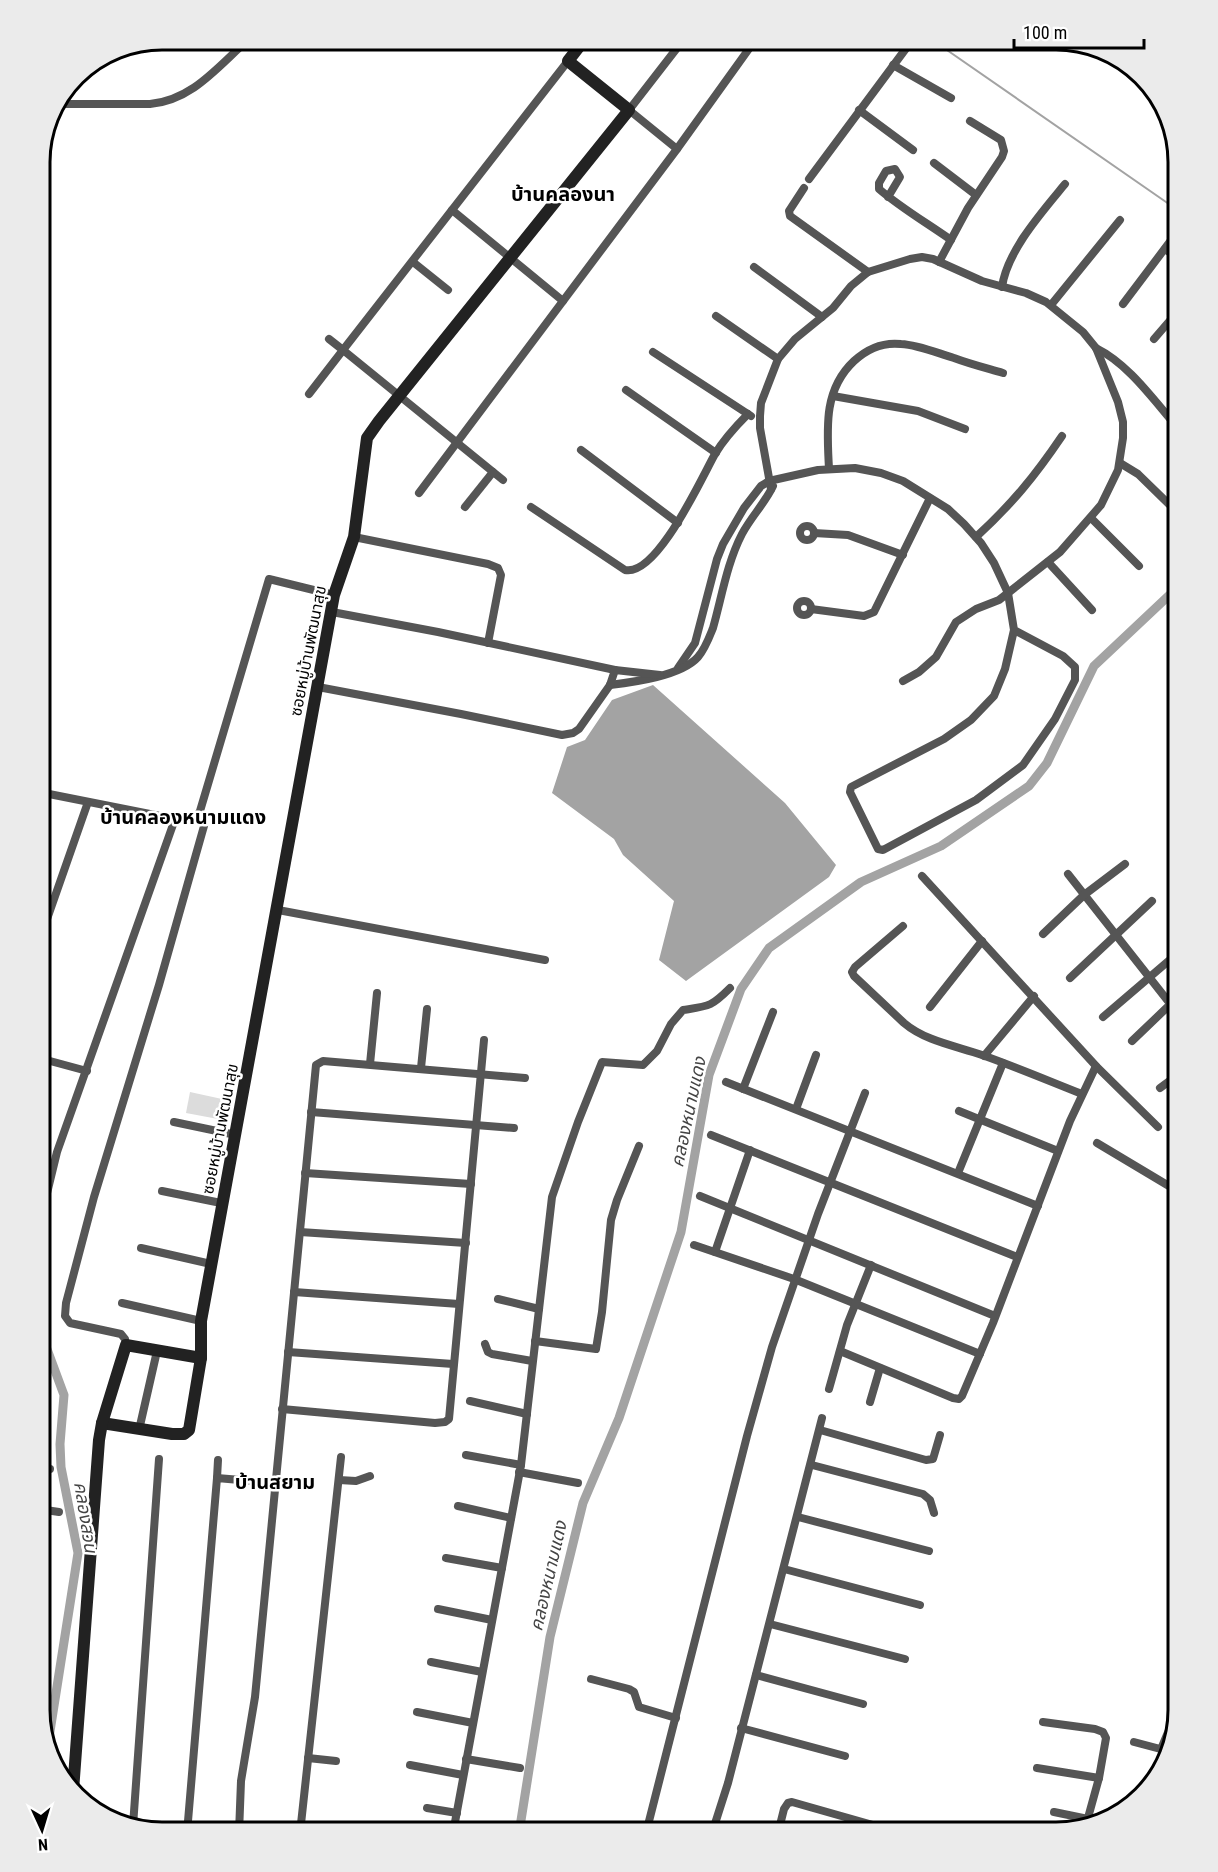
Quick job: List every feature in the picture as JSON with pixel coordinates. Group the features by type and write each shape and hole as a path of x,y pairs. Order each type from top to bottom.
{"street":[{"path":"65,104 150,104 180,98 237,50"},
{"path":"309,394 576,50"},
{"path":"629,110 675,50"},
{"path":"419,493 677,149 748,50"},
{"path":"809,179 905,50"},
{"path":"568,61 677,149"},
{"path":"893,65 951,99"},
{"name":"ซอยหมู่บ้านพัฒนาสุข","path":"102,1423 176,1434 184,1434 189,1430 201,1358 201,1321 210,1264 278,910 334,595 354,537 367,438 371,430 629,110"},
{"path":"859,110 913,150"},
{"path":"939,261 1004,151 1001,140 970,121"},
{"path":"934,163 976,195"},
{"path":"1002,286 1009,261 1040,215 1065,184"},
{"path":"804,188 789,211 790,216 868,272"},
{"path":"888,197 951,240"},
{"path":"452,210 563,301"},
{"path":"1051,305 1120,220"},
{"path":"1123,304 1168,245"},
{"path":"610,685 642,681 688,665 709,640 734,552 748,523 774,482 760,419 761,403 778,359 795,339 840,301 851,286 868,272 922,257 939,261 982,281 1026,293 1051,305 1083,332 1096,348 1118,402 1123,422 1123,438 1120,463 1104,498 1073,539 1048,562 999,600 976,609 956,622 951,627 936,657 919,672 903,681"},
{"path":"413,262 448,290"},
{"path":"754,267 822,317"},
{"path":"717,316 778,359"},
{"path":"1154,339 1168,323"},
{"path":"329,339 503,480"},
{"path":"829,469 827,429 833,396 841,374 861,355 882,345 915,346 1003,373"},
{"path":"1096,348 1110,356 1126,370 1168,417"},
{"path":"653,352 748,414 760,419"},
{"path":"626,390 716,453"},
{"path":"833,396 918,411 965,429"},
{"path":"531,507 625,570 635,569 654,553 678,523 716,453 748,414"},
{"path":"976,537 1019,495 1062,436"},
{"path":"581,450 678,523"},
{"path":"1120,463 1131,468 1168,503"},
{"path":"678,668 695,643 717,559 728,536 760,486 798,473 855,468 903,481 948,509 976,537 994,563 1008,593 1014,630 999,685 994,696 977,715 944,739 851,787 850,792 880,850 888,849 914,836 976,800 1006,778 1023,765 1055,719 1075,680 1075,667 1063,656 1014,630"},
{"path":"465,507 493,472"},
{"path":"811,609 870,615 878,607 930,498"},
{"path":"1091,518 1139,566"},
{"path":"814,533 848,535 903,555"},
{"path":"354,537 488,564 498,568 501,575 488,643"},
{"path":"1048,562 1092,610"},
{"path":"50,794 188,821 197,816 269,579 334,595"},
{"path":"332,612 615,670 660,675"},
{"path":"318,687 562,735 579,729 610,685 615,670"},
{"path":"50,911 88,802"},
{"path":"50,1181 57,1152 175,819"},
{"path":"74,1780 97,1455 102,1423 126,1345 121,1334 70,1323 65,1316 66,1304 94,1197 159,986 204,826"},
{"path":"1043,933 1084,895 1125,864"},
{"path":"1068,874 1168,1001"},
{"path":"922,876 1096,1066 1158,1127"},
{"path":"1070,978 1152,901"},
{"path":"278,910 545,960"},
{"path":"903,926 852,969 854,976 913,1030 1082,1094"},
{"path":"930,1007 982,941"},
{"path":"1103,1017 1168,962"},
{"path":"455,1822 520,1469 555,1186 602,1062 643,1065 657,1051 671,1024 683,1010 707,1007 730,988"},
{"path":"370,1064 377,993"},
{"path":"984,1056 1034,996"},
{"path":"1132,1041 1168,1006"},
{"path":"422,1068 427,1009"},
{"path":"743,1089 773,1012"},
{"path":"282,1409 413,1421 445,1422 450,1416 484,1040"},
{"path":"796,1109 816,1055"},
{"path":"239,1822 241,1781 255,1697 315,1069 318,1062 323,1061 525,1078"},
{"path":"50,1062 87,1071"},
{"path":"958,1173 1003,1063"},
{"path":"840,1351 959,1399 965,1392 1070,1121 1096,1066"},
{"path":"726,1082 1038,1206"},
{"path":"1160,1088 1168,1082"},
{"path":"649,1822 755,1406 808,1239 866,1093"},
{"path":"959,1111 1058,1151"},
{"path":"311,1112 514,1128"},
{"path":"174,1122 236,1134"},
{"path":"711,1135 1017,1257"},
{"path":"1097,1143 1168,1185"},
{"path":"535,1341 596,1349 614,1211 639,1146"},
{"path":"715,1252 750,1150"},
{"path":"305,1173 471,1184"},
{"path":"162,1191 222,1204"},
{"path":"700,1196 995,1316"},
{"path":"300,1232 466,1244"},
{"path":"694,1245 794,1279 980,1354"},
{"path":"141,1248 210,1264"},
{"path":"829,1389 871,1264"},
{"path":"294,1292 459,1304"},
{"path":"498,1299 539,1309"},
{"path":"122,1303 201,1321"},
{"path":"485,1344 488,1352 492,1354 532,1361"},
{"path":"126,1345 201,1358"},
{"path":"139,1430 157,1350"},
{"path":"288,1352 453,1364"},
{"path":"870,1402 880,1368"},
{"path":"470,1401 527,1414"},
{"path":"716,1822 728,1783 812,1465 822,1418"},
{"path":"820,1430 926,1460 933,1459 935,1456 940,1435"},
{"path":"466,1455 578,1484"},
{"path":"301,1822 341,1457"},
{"path":"134,1819 159,1459"},
{"path":"188,1822 218,1460"},
{"path":"812,1465 923,1494 930,1500 934,1513"},
{"path":"339,1480 356,1481 370,1476"},
{"path":"217,1478 275,1483"},
{"path":"458,1506 511,1518"},
{"path":"50,1511 59,1512"},
{"path":"798,1517 929,1551"},
{"path":"446,1558 502,1568"},
{"path":"784,1569 920,1605"},
{"path":"438,1609 492,1620"},
{"path":"770,1623 904,1659"},
{"path":"431,1662 482,1672"},
{"path":"756,1675 862,1704"},
{"path":"591,1680 632,1690 639,1707 676,1718"},
{"path":"417,1712 473,1723"},
{"path":"1043,1722 1095,1728 1103,1732 1106,1738 1099,1778 1088,1818"},
{"path":"741,1728 845,1756"},
{"path":"1134,1742 1161,1749"},
{"path":"308,1758 336,1761"},
{"path":"466,1759 520,1768"},
{"path":"410,1765 464,1775"},
{"path":"1037,1768 1099,1778"},
{"path":"781,1822 784,1809 788,1803 792,1802 862,1822"},
{"path":"427,1808 457,1813"},
{"path":"1054,1812 1081,1820"}],"shaded area":[{"path":"653,685 785,803 836,865 829,877 686,981 659,960 674,901 623,855 614,839 552,793 567,747 585,740 612,700"},
{"path":"190,1092 222,1099 218,1119 186,1113"}],"waterway":[{"path":"947,50 1168,203"},
{"name":"คลองหนามแดง","path":"521,1822 550,1637 583,1503 619,1418 681,1232 709,1075 741,989 769,948 861,882 941,846 1029,786 1047,763 1094,666 1168,596"},
{"name":"คลองสวน","path":"50,1357 64,1395 60,1444 61,1467 78,1553 51,1728"}],"district":[{"name":"บ้านคลองนา","path":"563,194"},
{"name":"บ้านคลองหนามแดง","path":"183,817"},
{"name":"บ้านสยาม","path":"275,1482"}]}
